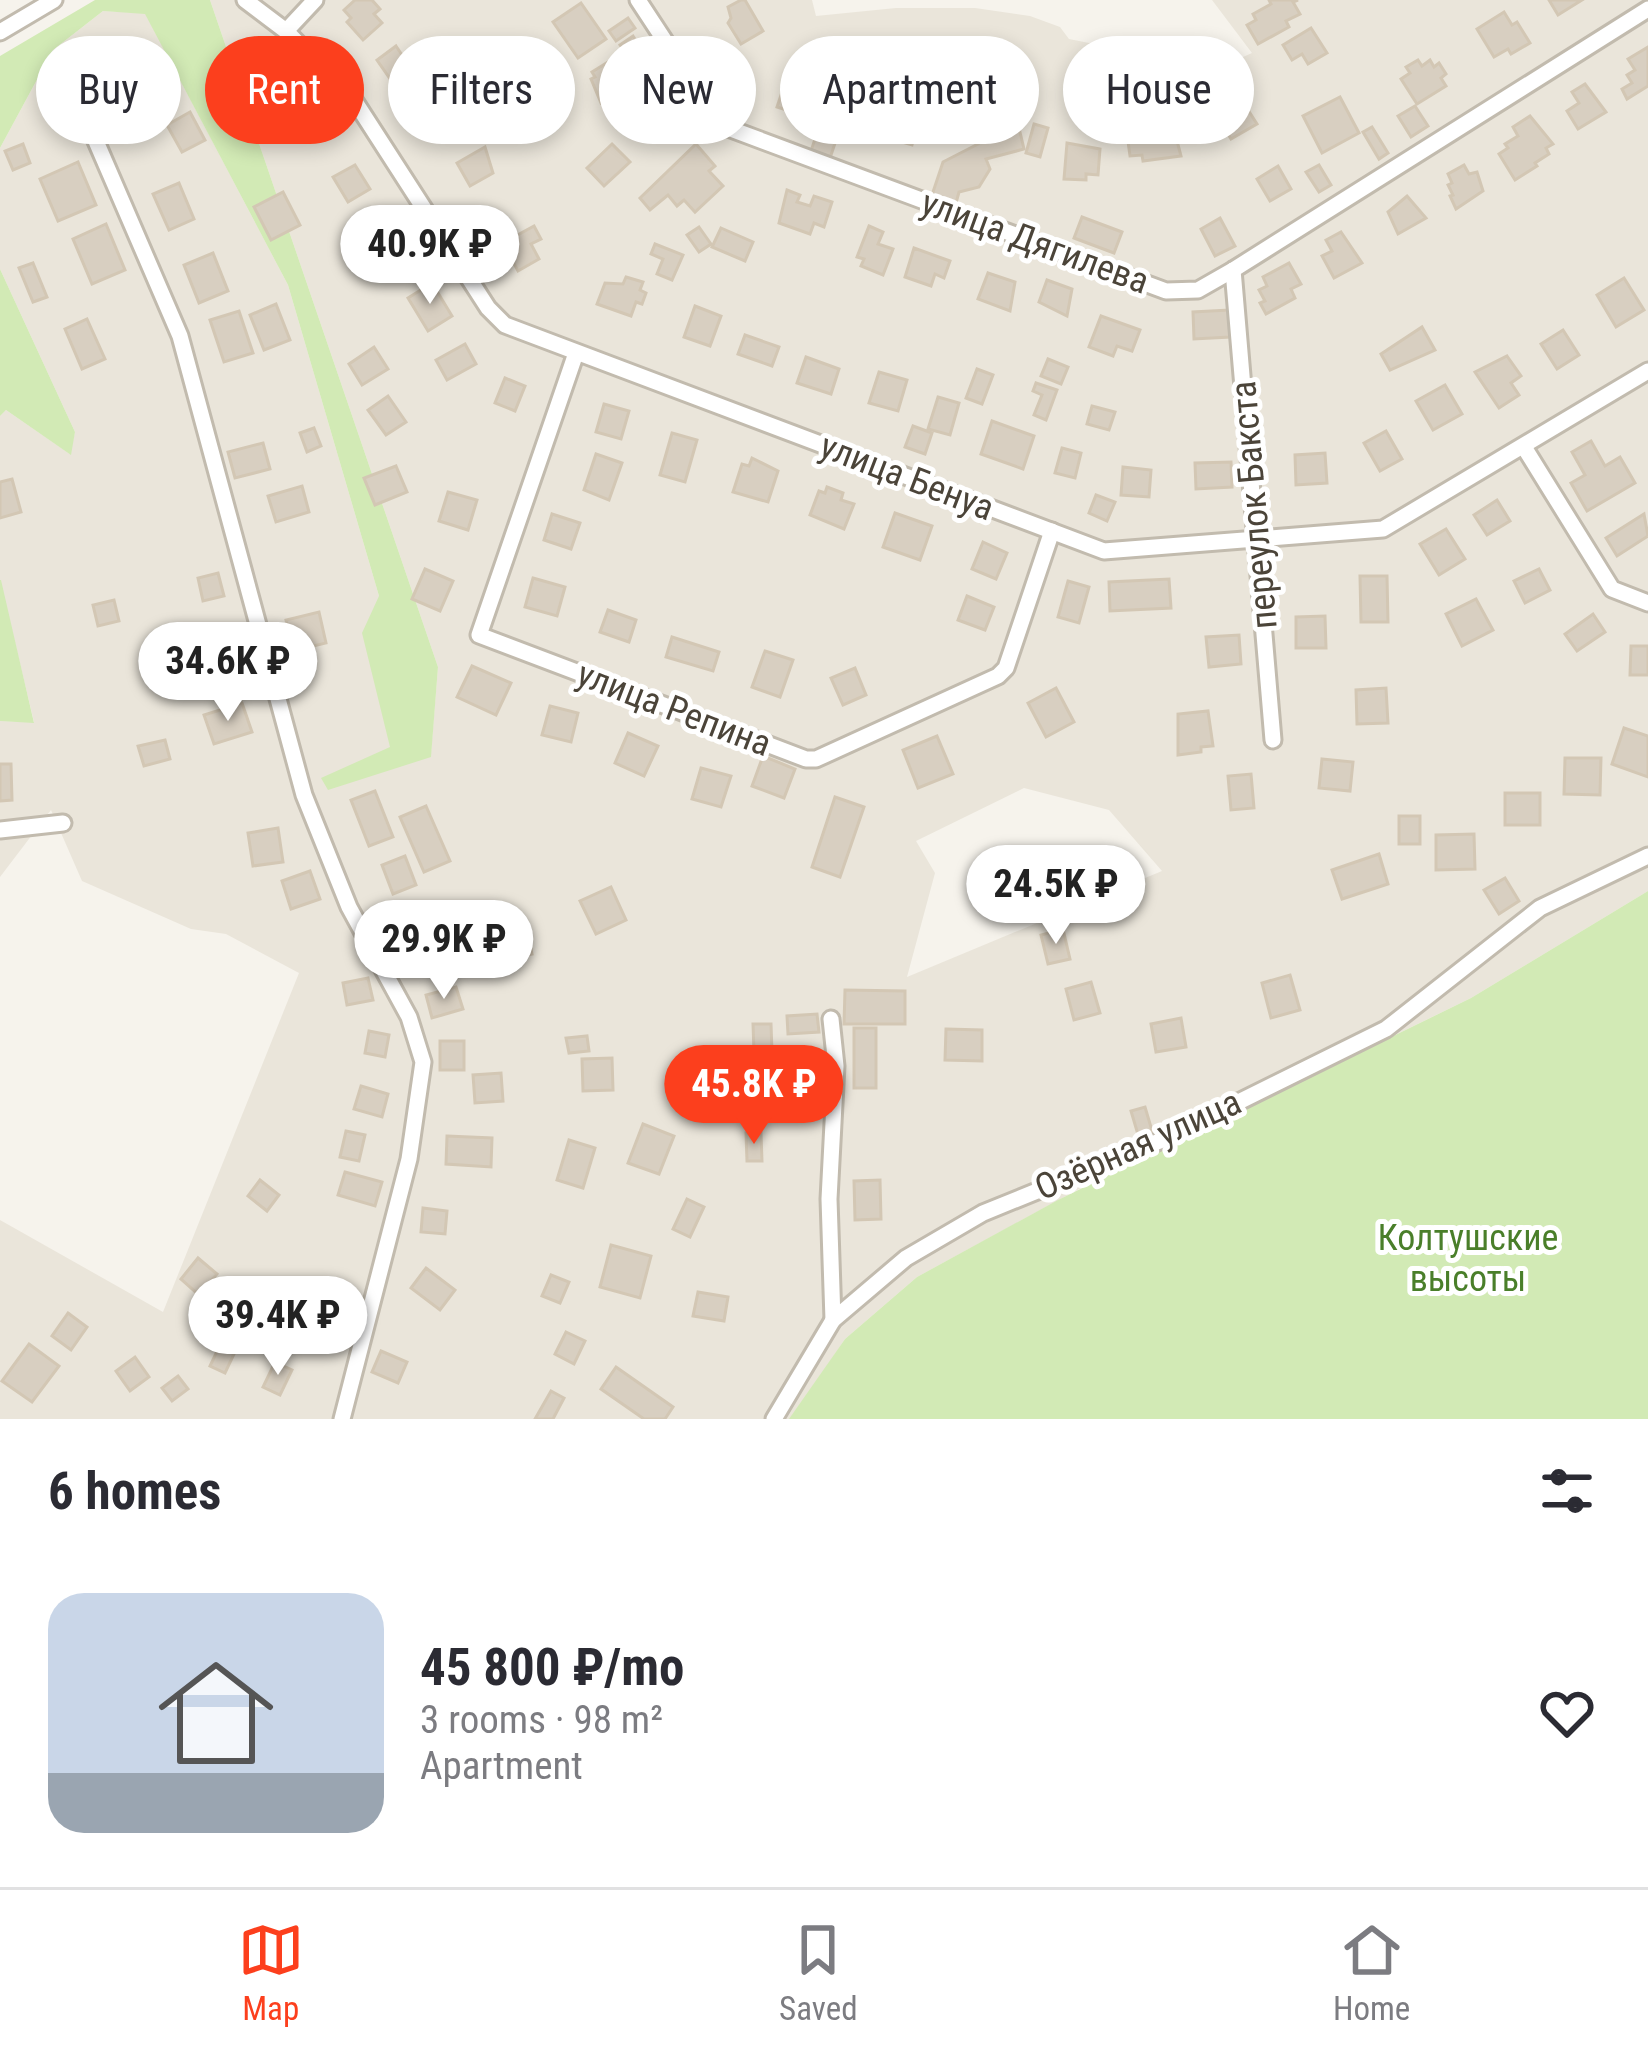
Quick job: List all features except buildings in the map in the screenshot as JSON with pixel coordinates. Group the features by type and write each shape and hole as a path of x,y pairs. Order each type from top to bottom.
{"street":[{"path":"0,32 54,0"},
{"name":"улица Бенуа","path":"245,0 286,31 354,100 488,308 505,325 1104,550 1383,529 1648,371"},
{"path":"286,31 315,0"},
{"name":"улица Дягилева","path":"638,0 720,125 1166,291 1198,290 1233,270 1648,9"},
{"path":"97,144 180,336 304,796 349,907 409,1017 423,1062 409,1159 350,1376 343,1419"},
{"name":"переулок Бакста","path":"1233,270 1273,740"},
{"name":"улица Репина","path":"576,353 479,635 806,759 816,759 998,676 1006,668 1052,531"},
{"path":"1524,447 1612,589 1648,603"},
{"path":"0,830 64,823"},
{"name":"Озёрная улица","path":"774,1419 833,1320 907,1258 983,1214 1162,1140 1386,1029 1540,908 1648,856"},
{"path":"831,1019 836,1066 829,1199 833,1320"}],"shaded area":[{"path":"210,0 812,0 816,16 896,8 975,8 1030,16 1060,27 1067,36 1063,36 1063,144 1254,144 1254,36 1239,36 1212,0 1648,0 1648,891 1471,998 1079,1189 917,1277 845,1339 791,1419 0,1419 0,1220 163,1312 299,973 226,934 191,929 82,881 51,810 0,877 0,721 34,722 0,580 0,416 6,410 70,454 75,432 0,269 0,148 36,81 36,144 181,144 181,81 205,127 205,144 214,144 288,285 379,596 431,753 438,667 259,144 364,144 364,36 222,36","holes":["1024,788 1109,810 1162,871 907,977 935,873 916,841"]},
{"path":"103,11 145,13 157,36 71,36"}],"green space":[{"path":"95,0 210,0 222,36 205,36 205,128 181,82 181,36 157,36 145,14 103,11 71,36 36,36 36,81 0,148 0,56"},
{"path":"214,144 259,144 438,667 431,757 328,790 321,778 390,747 362,633 379,596 288,285"},
{"path":"0,269 75,432 71,455 6,410 0,416"},
{"path":"1,580 34,723 0,721"},
{"name":"Колтушские высоты","path":"1648,891 1648,1419 789,1419 845,1339 917,1277 1058,1200 1471,998"}]}
